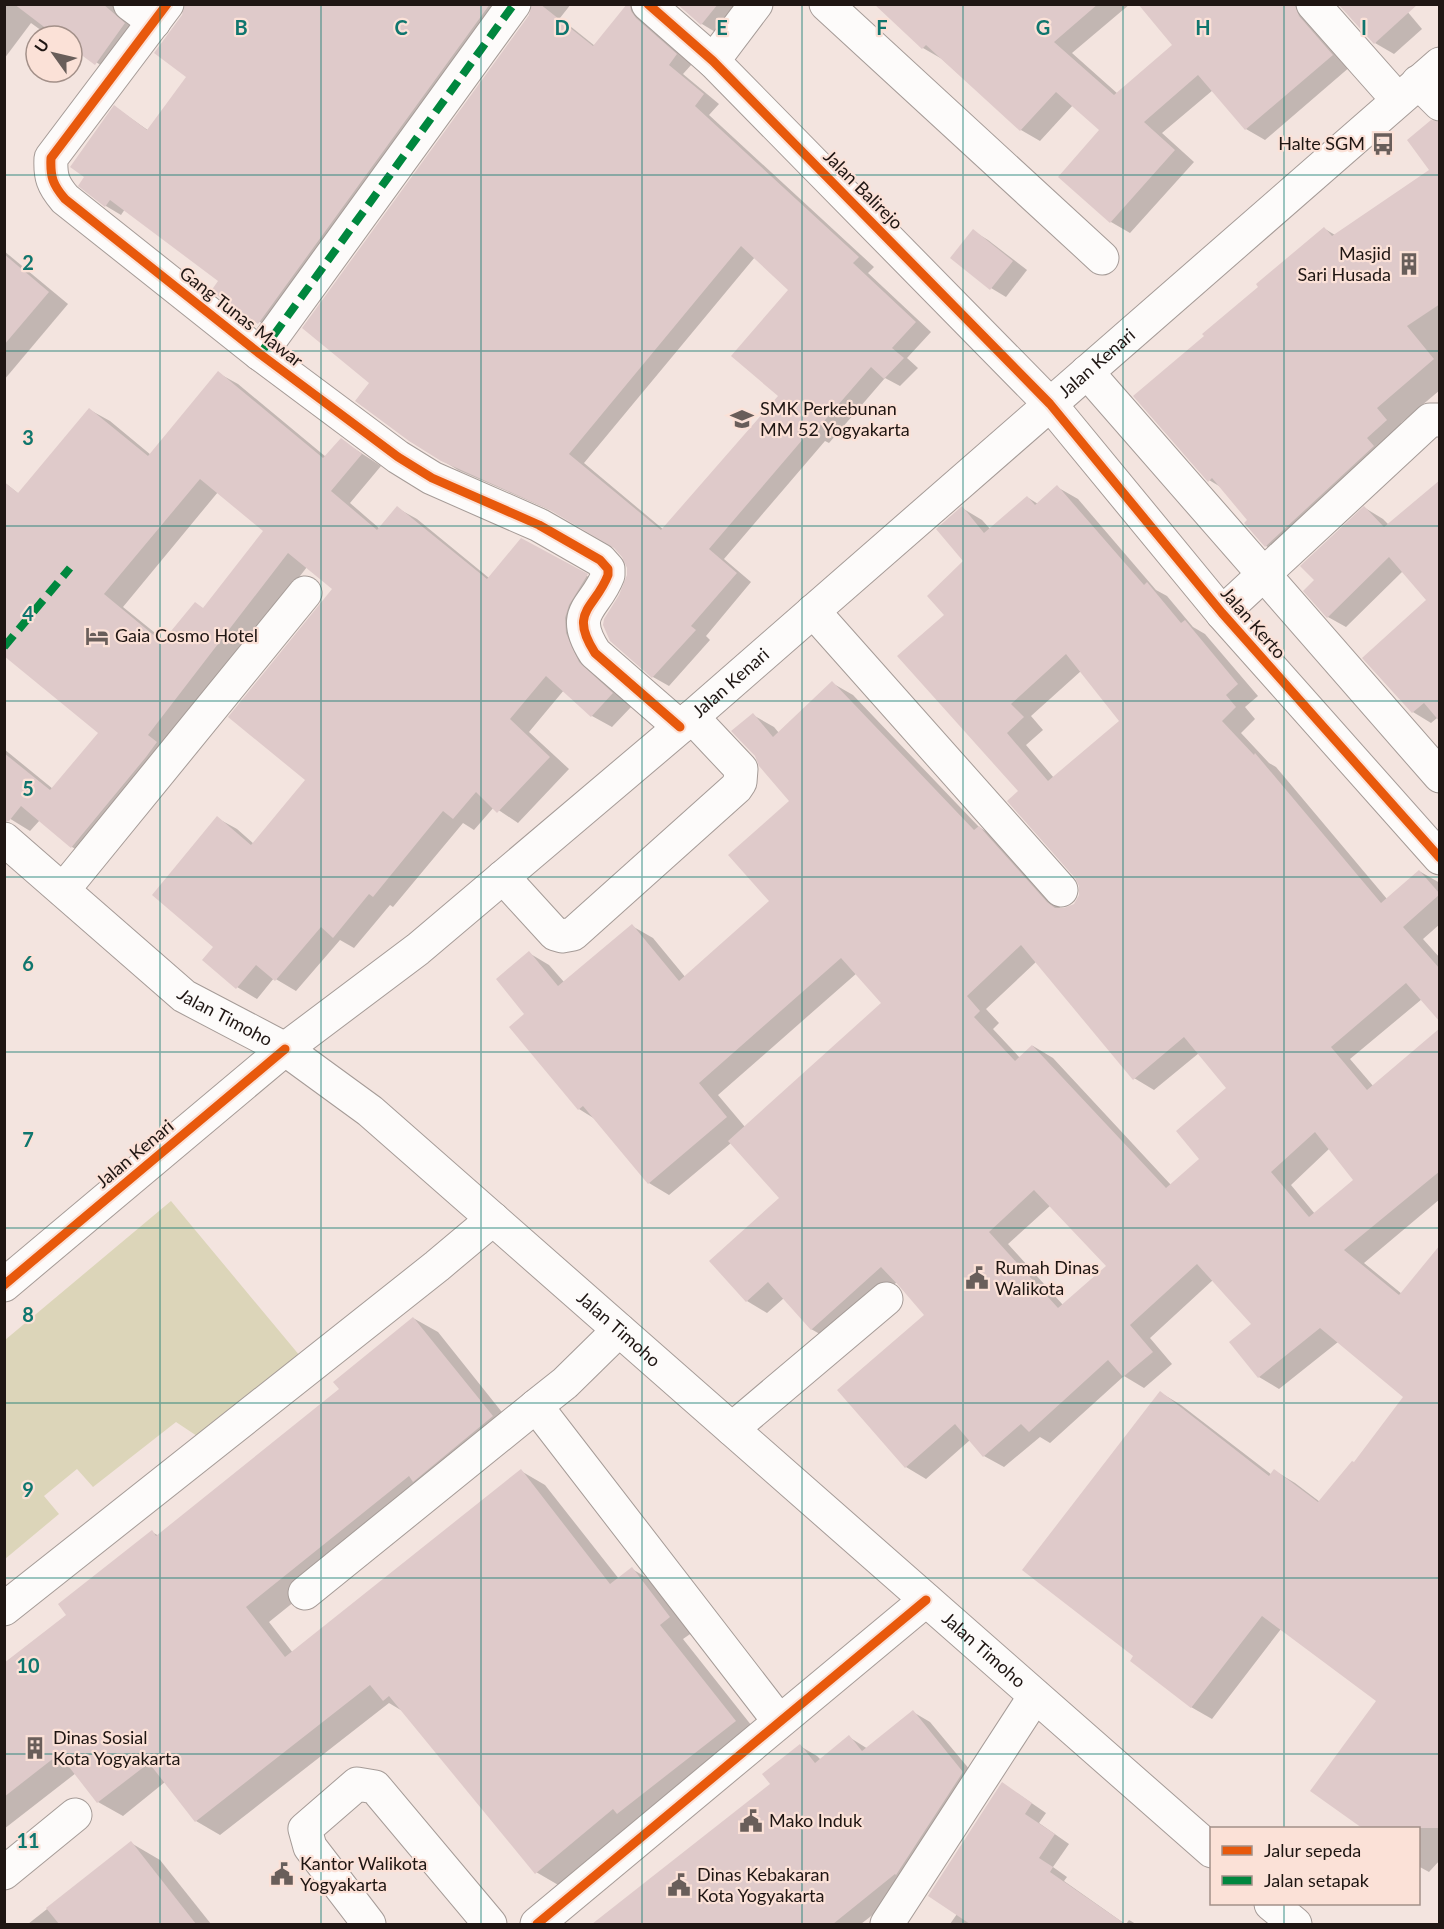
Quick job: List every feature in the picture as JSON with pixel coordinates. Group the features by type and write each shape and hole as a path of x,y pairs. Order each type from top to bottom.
{"street":[{"path":"260,354 514,4"},
{"name":"Jalan Balirejo","path":"648,4 713,61 1050,404"},
{"path":"713,61 756,4"},
{"path":"826,4 1102,258"},
{"path":"1313,4 1424,88"},
{"name":"Gang Tunas Mawar","path":"150,10 51,158 50,175 54,186 65,199 260,354 398,457 432,478 539,525 600,560 608,569 606,580 584,612 587,640 595,653 686,722"},
{"name":"Jalan Kenari","path":"6,1281 285,1049 418,949 686,722 1087,372 1424,88"},
{"path":"1087,372 1440,776"},
{"name":"Jalan Kerto","path":"1050,404 1222,613 1440,858"},
{"path":"1222,613 1430,420 1440,420"},
{"path":"63,890 305,594"},
{"path":"813,611 1061,890"},
{"path":"502,878 555,934 562,936 573,934 740,782 741,769 686,722"},
{"name":"Jalan Timoho","path":"4,839 184,996 285,1049 370,1111 1210,1849"},
{"path":"4,1609 493,1219"},
{"path":"732,1429 886,1299"},
{"path":"305,1593 565,1383 619,1330"},
{"path":"536,1406 779,1721"},
{"path":"537,1924 926,1600"},
{"path":"887,1924 1035,1696"},
{"path":"369,1924 310,1847 305,1829 357,1784 375,1787 490,1924"},
{"path":"4,1873 75,1815"},
{"path":"1272,1905 1295,1924"}],"shaded area":[{"path":"171,1201 300,1356 200,1438 176,1422 93,1487 77,1469 44,1496 59,1514 5,1559 5,1340"}],"building":[{"path":"14,4 103,4 125,23 95,65 84,57 84,24 40,24"},
{"path":"185,4 490,4 258,324 211,291 218,281 110,200 105,207 78,186 84,177 70,167 114,105 147,130 186,77 154,53 182,15"},
{"path":"532,4 540,4 593,46 627,4 630,4 631,11 636,18 677,54 669,65 704,94 695,106 859,257 853,263 916,322 892,348 904,358 884,379 871,367 812,435 809,432 709,549 737,573 691,626 696,630 652,678 610,641 603,625 627,575 627,568 622,557 614,548 548,509 441,461 409,441 355,401 369,383 302,328 529,15","holes":["741,246 788,290 731,356 778,396 661,530 569,454"]},
{"path":"677,4 718,4 701,25"},
{"path":"874,4 1098,4 1054,42 1114,95 1172,45 1138,4 1295,4 1299,16 1333,55 1245,130 1198,75 1144,122 1175,150 1110,223 1058,177 1099,130 1056,92 1020,131 926,45 922,49"},
{"path":"1338,4 1418,4 1374,44"},
{"path":"1431,120 1440,122 1440,304 1407,326 1434,359 1377,408 1387,420 1367,438 1374,446 1265,547 1244,523 1247,520 1212,478 1208,482 1133,396 1258,287 1256,284 1324,227 1332,236 1429,170 1407,140"},
{"path":"973,229 1013,261 990,290 950,258"},
{"path":"4,254 49,292 4,345"},
{"path":"218,371 323,458 341,438 362,454 331,491 377,530 397,506 487,579 521,538 588,574 569,605 565,618 566,633 579,662 613,693 591,717 546,676 510,719 550,757 497,813 476,792 453,819 443,811 373,897 369,894 333,938 321,927 275,981 256,965 236,989 202,960 213,947 152,895 217,816 251,845 305,780 228,717 332,589 288,553 148,735 157,742 146,757 71,848 21,806 9,821 4,821 4,753 50,790 98,733 4,656 4,482 18,493 89,408 148,456","holes":["200,479 263,531 203,608 195,602 162,642 104,594"]},
{"path":"1440,480 1440,722 1424,703 1412,713 1362,658 1426,600 1389,557 1327,618 1303,591 1314,580 1300,566 1364,506 1384,527"},
{"path":"1057,485 1144,585 1147,582 1181,623 1185,620 1238,684 1226,695 1236,707 1222,721 1254,755 1255,753 1381,903 1419,870 1440,894 1403,927 1440,969 1440,1022 1406,983 1331,1047 1367,1090 1440,1028 1440,1171 1344,1250 1399,1295 1440,1245 1440,1828 1361,1827 1310,1791 1376,1701 1262,1616 1191,1708 1130,1661 1133,1656 1022,1570 1160,1391 1269,1476 1274,1469 1318,1502 1352,1461 1354,1462 1403,1397 1320,1328 1258,1378 1229,1342 1251,1324 1197,1264 1130,1325 1153,1352 1123,1377 1108,1360 1029,1432 1021,1424 983,1457 955,1424 905,1468 837,1390 924,1315 900,1287 881,1267 811,1330 768,1282 746,1302 709,1261 779,1198 728,1141 881,1003 841,958 699,1083 727,1117 648,1184 583,1106 578,1110 509,1027 524,1014 496,979 529,951 558,986 632,924 679,981 769,901 728,855 789,801 759,766 755,756 731,731 753,713 773,737 832,681 974,830 979,826 1047,902 1055,908 1064,908 1074,904 1079,895 1079,886 1075,878 1007,801 1018,791 897,656 944,615 927,596 963,561 936,529 962,506 984,533 1027,496 1035,505","holes":["1066,654 1119,721 1048,781 1007,733 1024,717 1011,704","1021,945 1133,1080 1184,1037 1226,1088 1176,1131 1199,1159 1166,1188 1032,1045 1015,1061 974,1017 980,1011 967,996","1315,1132 1353,1180 1309,1217 1271,1172","1034,1190 1106,1266 1058,1308 989,1232"]},
{"path":"413,1317 493,1416 413,1482 409,1476 246,1607 285,1657 521,1469 610,1584 632,1567 670,1617 660,1625 736,1721 617,1814 613,1809 535,1874 389,1696 383,1701 370,1685 195,1822 149,1763 97,1803 59,1754 4,1797 4,1663 66,1615 58,1604 152,1530 156,1536 339,1389 333,1382"},
{"path":"913,1710 963,1772 896,1875 833,1924 592,1924 770,1784 762,1774 800,1744 815,1763 849,1735 862,1751"},
{"path":"1002,1782 1032,1803 1025,1814 1055,1834 1039,1858 1053,1867 1050,1872 1125,1924 970,1924 928,1896"},
{"path":"131,1841 196,1924 59,1924 46,1908"}],"marked path":[{"path":"260,354 514,4"},
{"path":"4,647 70,568"}],"cycle path":[{"path":"167,4 51,158 53,180 65,199 260,354 398,457 432,478 539,525 600,560 608,569 608,575 586,611 584,628 587,639 595,653 680,727"},
{"path":"648,4 713,61 1050,404 1222,613 1440,858"},
{"path":"4,1285 285,1049"},
{"path":"537,1924 926,1600"}],"place":[{"name":"Halte SGM","path":"1383,144"},
{"name":"Masjid Sari Husada","path":"1409,264"},
{"name":"SMK Perkebunan MM 52 Yogyakarta","path":"742,419"},
{"name":"Gaia Cosmo Hotel","path":"97,636"},
{"name":"Rumah Dinas Walikota","path":"977,1278"},
{"name":"Dinas Sosial Kota Yogyakarta","path":"35,1748"},
{"name":"Mako Induk","path":"751,1821"},
{"name":"Kantor Walikota Yogyakarta","path":"282,1874"},
{"name":"Dinas Kebakaran Kota Yogyakarta","path":"679,1885"}]}
